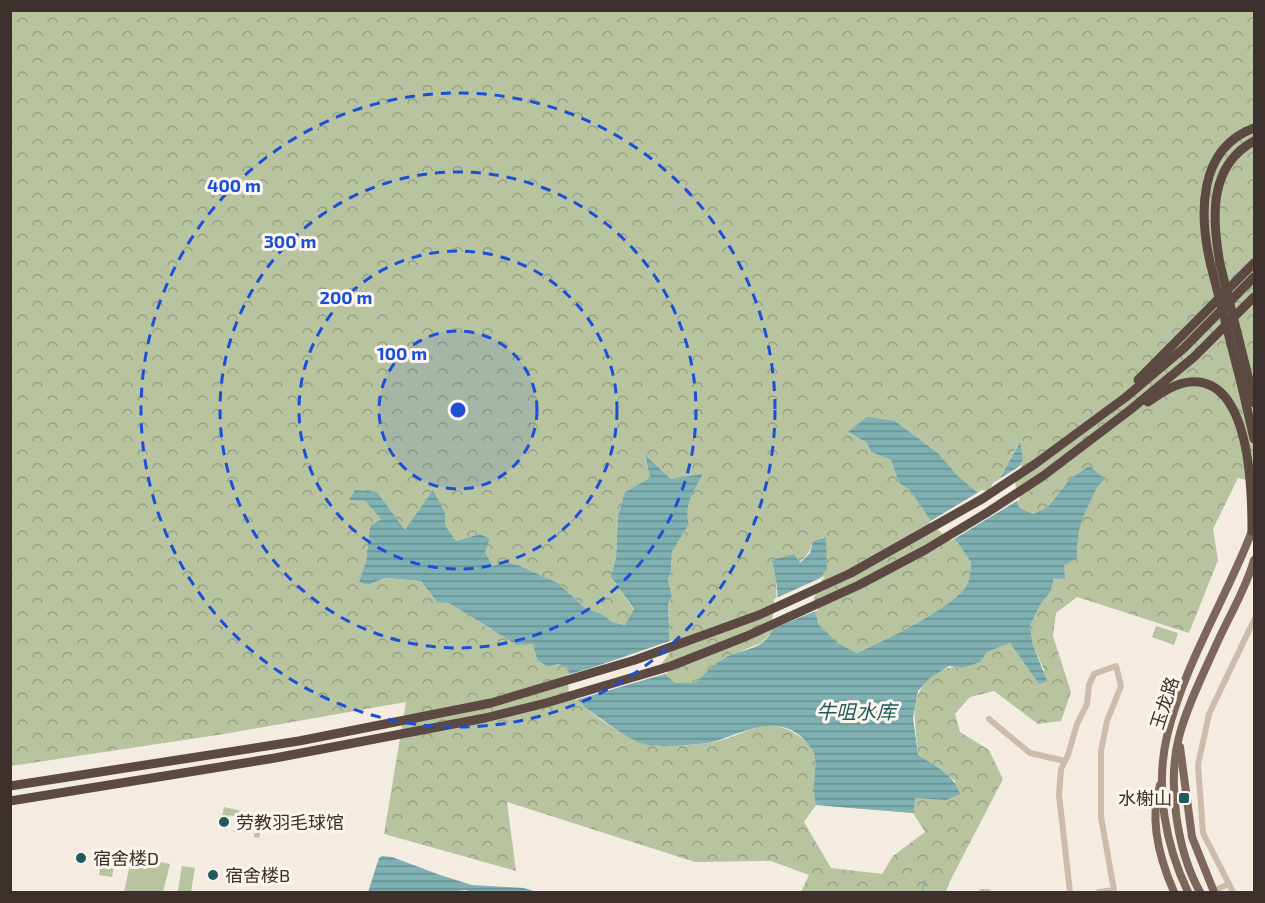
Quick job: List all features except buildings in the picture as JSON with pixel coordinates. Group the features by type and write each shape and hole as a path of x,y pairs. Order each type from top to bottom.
{"highway":[{"path":"1254,128 1227,144 1218,155 1212,168 1204,202 1204,220 1247,389 1254,439"},
{"path":"1216,265 1214,225 1217,192 1228,164 1239,150 1254,141"},
{"path":"1102,416 1254,263"},
{"path":"10,786 299,741 490,703 635,660 759,615 851,573 917,537 1035,464 1102,416 1184,348 1254,277"},
{"path":"10,801 381,740 485,718 546,703 671,666 747,636 859,585 925,550 1043,476 1194,357 1254,297"},
{"path":"1108,427 1168,389 1191,382 1213,388 1223,396 1238,422 1245,444 1250,470 1252,531"},
{"path":"1247,389 1254,402"},
{"path":"1252,531 1254,517"}],"main road":[{"name":"玉龙路","path":"1188,892 1171,850 1163,813 1163,777 1167,736 1183,688 1252,531"},
{"name":"玉龙路","path":"1200,892 1179,830 1175,778 1179,736 1254,560"},
{"path":"1179,736 1192,837 1212,892"},
{"path":"1163,777 1156,801 1156,820 1164,862 1174,892"}],"street":[{"path":"1233,892 1203,833 1198,765 1209,714 1254,620"},
{"path":"1070,892 1059,795 1061,769 1077,724 1087,704 1089,685 1094,674 1116,666 1121,686 1107,721 1101,751 1101,817 1114,890 1099,892"},
{"path":"989,719 1030,753 1065,761"},
{"path":"1212,892 1229,884"},
{"path":"982,892 988,892"}],"green space":[{"path":"11,11 1254,11 1254,482 1238,478 1213,529 1218,560 1189,633 1077,597 1056,613 1053,636 1071,692 1061,721 1038,724 994,691 970,697 955,714 960,732 989,750 1003,779 946,892 801,892 809,875 771,861 695,862 507,802 516,871 384,834 406,702 224,734 11,766","holes":["895,421 938,453 957,475 977,492 991,494 1019,443 1012,483 1019,507 1033,514 1048,507 1069,480 1096,487 1082,516 1078,533 1077,559 1063,565 1054,578 1051,591 1040,605 1030,626 1033,645 1044,670 1039,683 1010,643 987,652 962,668 951,667 943,670 927,681 920,690 915,710 918,755 938,767 956,782 915,798 914,813 814,785 816,760 812,749 803,739 779,727 758,727 714,742 698,744 660,746 639,742 614,729 591,712 581,699 567,667 558,664 548,667 537,660 533,644 490,629 449,602 437,602 421,581 385,578 369,585 359,582 366,561 370,526 381,519 365,501 350,500 377,492 405,531 416,516 445,513 445,525 456,541 480,534 491,563 487,570 502,561 518,565 558,583 586,609 602,614 612,622 626,625 634,610 611,577 616,557 618,516 650,478 645,456 671,479 703,475 688,504 689,524 672,552 671,572 668,580 672,596 668,604 670,647 656,667 675,683 696,683 724,658 761,643 774,630 777,611 776,575 804,558 813,541 825,537 811,598 819,625 838,643 857,653 934,613 961,594 970,580 971,561 958,543 930,520 910,490 899,483 891,460 871,452 867,443 849,433","816,805 913,813 925,832 893,856 882,874 831,868 804,822"]},
{"path":"1156,626 1178,633 1174,645 1152,637"},
{"name":"劳教羽毛球馆","path":"224,807 264,816 259,838 254,837 258,817 245,814 241,832 234,832 238,817 229,815 226,830 220,827"},
{"path":"103,850 117,852 112,877 99,875"},
{"path":"132,856 170,864 163,892 124,892"},
{"path":"182,866 195,868 191,892 178,891"}],"water":[{"name":"牛咀水库","path":"867,417 895,421 938,453 957,475 977,492 991,494 1020,442 1023,460 1014,478 1014,488 1019,507 1033,514 1048,507 1069,480 1089,466 1105,479 1096,489 1083,517 1078,536 1077,559 1064,565 1065,579 1054,578 1051,591 1040,605 1030,626 1033,645 1047,681 1039,684 1010,643 987,652 980,662 962,668 949,666 930,678 918,691 913,718 918,755 949,776 960,794 946,800 915,798 914,813 816,805 814,753 798,734 787,728 764,726 701,744 668,746 643,744 618,730 583,705 572,690 567,667 558,664 548,667 537,660 533,644 517,645 449,603 437,602 421,581 385,578 368,585 359,582 366,561 370,526 381,519 365,501 349,500 355,490 377,492 405,530 433,490 445,513 445,525 456,541 480,534 490,539 485,552 491,563 488,569 502,561 518,565 558,583 586,609 602,614 612,622 625,625 634,609 611,577 616,557 618,516 625,492 650,478 645,455 671,479 703,474 688,504 689,524 672,552 671,572 668,580 672,596 668,604 670,647 656,666 675,683 695,683 723,659 762,643 769,636 777,616 778,593 772,560 794,554 800,563 810,553 813,541 826,537 827,569 817,581 811,598 819,625 838,643 857,653 917,623 949,603 967,585 971,562 958,543 930,520 910,490 899,483 891,460 871,452 867,443 848,432"},
{"path":"392,857 472,885 524,888 537,892 465,890 368,892 379,858"}],"pier":[{"path":"1023,464 1015,483 1020,499 951,541 929,522 982,490 989,491 993,483"},
{"path":"825,576 814,598 818,610 770,630 774,599"},
{"path":"673,640 673,648 660,666 668,673 576,700 569,693 567,675"}],"waterway":[{"path":"922,892 925,880"}],"place":[{"name":"水榭山","path":"1184,798"},
{"name":"劳教羽毛球馆","path":"224,822"},
{"name":"宿舍楼D","path":"81,858"},
{"name":"宿舍楼B","path":"213,875"}]}
